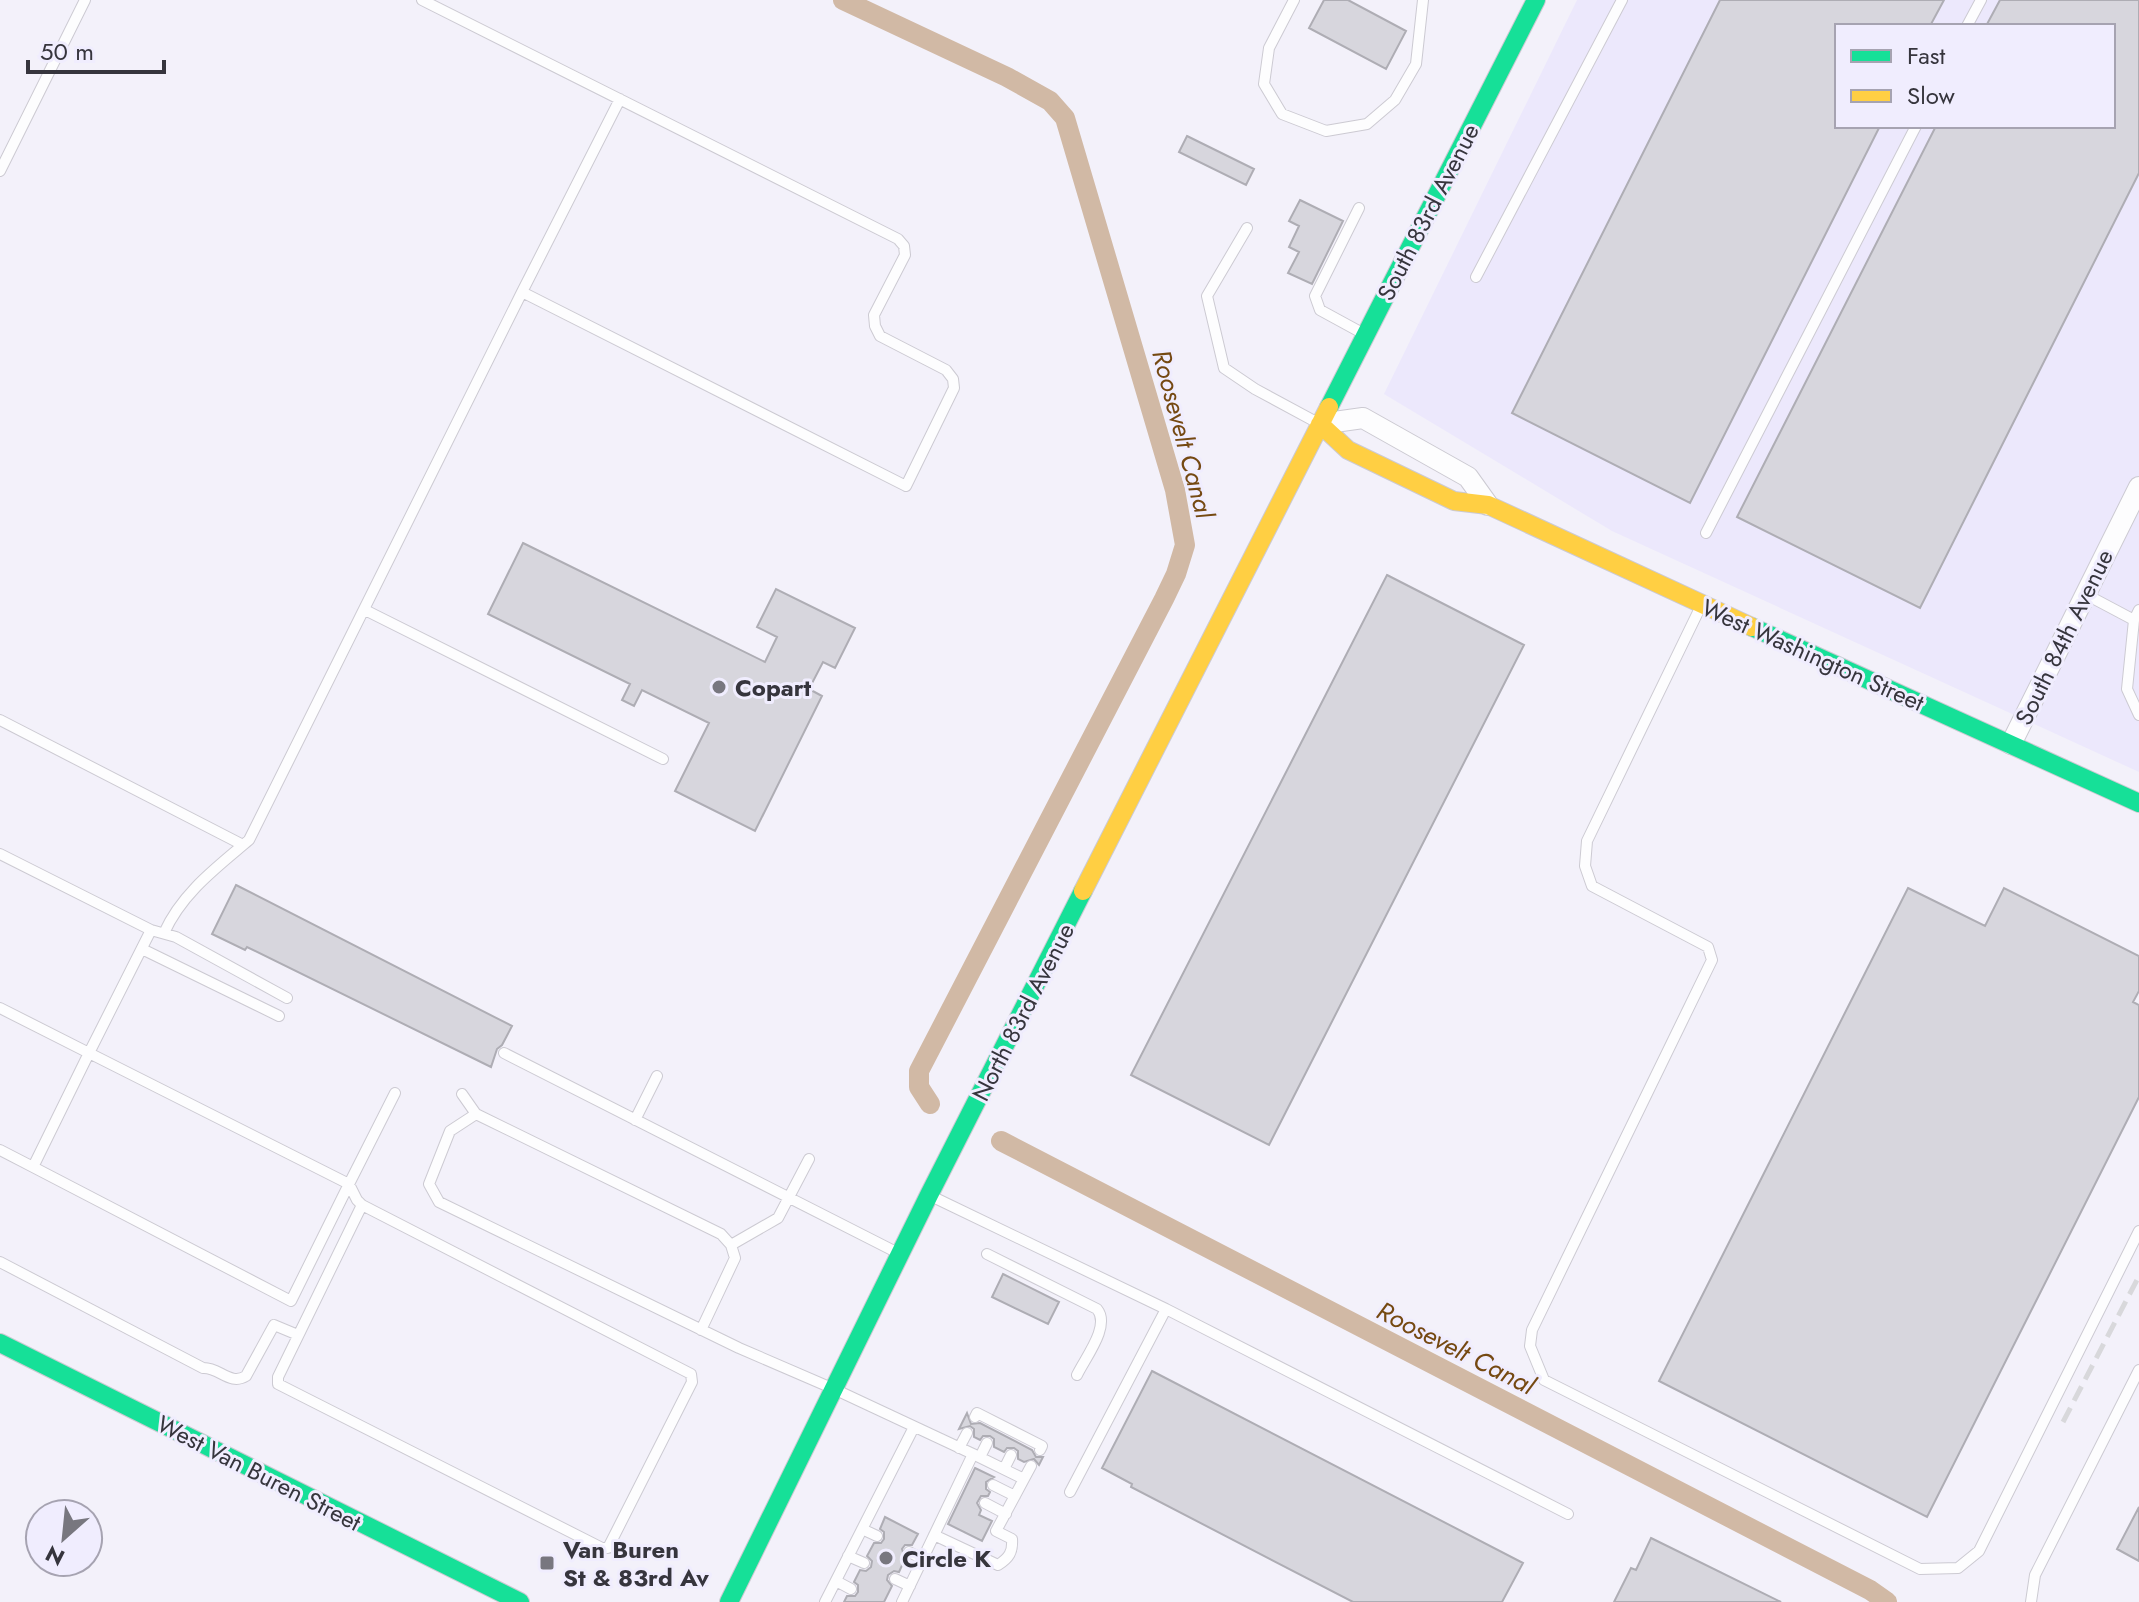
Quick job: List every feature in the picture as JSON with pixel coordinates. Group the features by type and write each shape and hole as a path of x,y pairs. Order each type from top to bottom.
{"main road":[{"name":"South 83rd Avenue","path":"1320,424 1536,0"},
{"name":"West Washington Street","path":"1320,424 1348,450 1440,495 1454,501 1488,505 2139,803"},
{"name":"North 83rd Avenue","path":"729,1602 929,1195 1320,424"},
{"name":"West Van Buren Street","path":"0,1343 520,1602"}],"street":[{"name":"West Washington Street","path":"1320,424 1363,418 1468,477 1488,505"},
{"name":"South 84th Avenue","path":"2011,744 2139,487"}],"lane":[{"path":"0,171 85,0"},
{"path":"422,0 898,239 904,246 905,255 874,315 875,326 880,336 946,370 953,379 954,388 906,486 522,292"},
{"path":"1294,0 1269,48 1264,84 1282,114 1326,131 1367,124 1395,100 1416,64 1423,0"},
{"path":"1476,277 1622,0"},
{"path":"1968,24 1981,0"},
{"path":"164,933 174,911 203,879 249,840 620,99"},
{"path":"1706,533 1915,128"},
{"path":"1359,208 1315,296 1320,310 1366,335"},
{"path":"1247,228 1207,296 1224,368 1255,389 1320,424"},
{"path":"2085,594 2134,620"},
{"path":"1702,605 1587,841 1585,866 1592,886 1708,947 1712,960 1532,1330 1530,1346 1544,1380 1920,1569 1958,1568 1979,1551 2139,1231"},
{"path":"365,610 663,759"},
{"path":"2139,610 2134,620 2127,689 2139,715"},
{"path":"0,720 243,845"},
{"path":"0,854 151,930 164,933 287,998"},
{"path":"33,1167 151,930"},
{"path":"142,949 279,1016"},
{"path":"0,1008 349,1184 362,1205 691,1374 692,1382 610,1546 602,1548 278,1384 278,1377 362,1205"},
{"path":"504,1053 901,1254"},
{"path":"635,1120 657,1076"},
{"path":"0,1150 291,1301 395,1093"},
{"path":"462,1094 476,1114 721,1234 731,1245 735,1258 701,1330"},
{"path":"476,1114 450,1131 429,1184 439,1202 701,1330 1024,1479"},
{"path":"731,1245 778,1218 809,1159"},
{"path":"929,1195 1166,1309 1568,1514"},
{"path":"987,1254 1097,1309 1102,1315 1102,1325 1077,1375"},
{"path":"0,1262 203,1368 208,1367 233,1380 246,1376 274,1325 298,1335"},
{"path":"1070,1492 1166,1309"},
{"path":"2031,1602 2035,1575 2139,1370"},
{"path":"975,1417 977,1413 1020,1438 1042,1446 1040,1450"},
{"path":"825,1602 914,1427"},
{"path":"959,1448 967,1433"},
{"path":"902,1602 976,1456 987,1443"},
{"path":"1004,1469 1011,1455"},
{"path":"934,1535 998,1565 1008,1559 1013,1549 1012,1539 996,1531 1031,1466"},
{"path":"993,1485 1015,1496"},
{"path":"985,1503 1006,1514"},
{"path":"862,1529 877,1536"},
{"path":"909,1552 923,1559"},
{"path":"848,1556 864,1563"},
{"path":"895,1579 910,1586"},
{"path":"836,1581 851,1589"}],"shaded area":[{"path":"1577,0 2139,0 2139,772 1612,531 1384,394"}],"building":[{"path":"1324,0 1348,0 1406,31 1386,69 1309,28"},
{"path":"1720,0 1944,0 1931,24 1835,24 1835,128 1879,128 1690,503 1512,413"},
{"path":"2000,0 2139,0 2139,173 1920,608 1737,517 1935,128 2115,128 2115,24 1987,24"},
{"path":"1187,136 1254,169 1246,185 1179,152"},
{"path":"1300,200 1343,221 1312,284 1288,273 1299,252 1289,247 1299,226 1289,221"},
{"name":"Copart","path":"523,543 765,662 777,637 757,627 776,589 855,628 835,668 823,662 809,689 822,696 755,831 675,791 709,723 642,690 634,706 622,700 630,684 488,614"},
{"path":"1387,575 1524,645 1269,1145 1131,1075"},
{"path":"236,885 512,1026 497,1049 491,1067 247,947 245,950 212,934"},
{"path":"1908,888 1985,926 2004,888 2139,956 2139,991 2133,1002 2139,1005 2139,1097 1927,1517 1659,1381"},
{"path":"1003,1274 1059,1302 1048,1324 992,1297"},
{"path":"1152,1371 1523,1563 1502,1602 1353,1602 1131,1487 1132,1484 1102,1468"},
{"path":"967,1413 971,1424 980,1423 1032,1450 1036,1457 1043,1457 1039,1465 1034,1459 1024,1462 1018,1459 1018,1451 1014,1448 1007,1448 1004,1452 994,1447 994,1439 990,1436 983,1436 980,1440 974,1437 974,1429 970,1426 959,1429"},
{"path":"975,1468 994,1477 986,1482 986,1489 990,1492 988,1496 981,1496 977,1503 981,1510 979,1515 992,1521 982,1541 948,1524"},
{"path":"2139,1507 2139,1561 2117,1549"},
{"name":"Circle K","path":"885,1517 918,1534 912,1545 905,1545 902,1549 905,1559 899,1572 888,1575 887,1580 892,1586 884,1602 844,1602 847,1596 855,1596 858,1592 858,1585 854,1582 860,1570 866,1571 871,1567 872,1561 867,1556 874,1543 881,1543 884,1539 884,1532 880,1529"},
{"path":"1651,1538 1781,1602 1614,1602 1631,1568 1636,1570"}],"waterway":[{"name":"Roosevelt Canal","path":"843,0 1007,77 1050,101 1065,118 1175,490 1185,545 1164,599 919,1071 919,1087 930,1104"},
{"name":"Roosevelt Canal","path":"1001,1141 1870,1590 1887,1602"}],"railway":[{"path":"2063,1422 2139,1276"}],"traffic: fast":[{"path":"1329,407 1536,0"},
{"path":"1752,627 2139,803"},
{"path":"729,1602 1083,891"},
{"path":"0,1343 520,1602"}],"traffic: slow":[{"path":"1083,891 1329,407"},
{"path":"1320,424 1348,450 1454,501 1488,505 1752,627"}],"place":[{"name":"Copart","path":"719,687"},
{"name":"Circle K","path":"886,1558"},
{"name":"Van Buren St & 83rd Av","path":"547,1563"}]}
